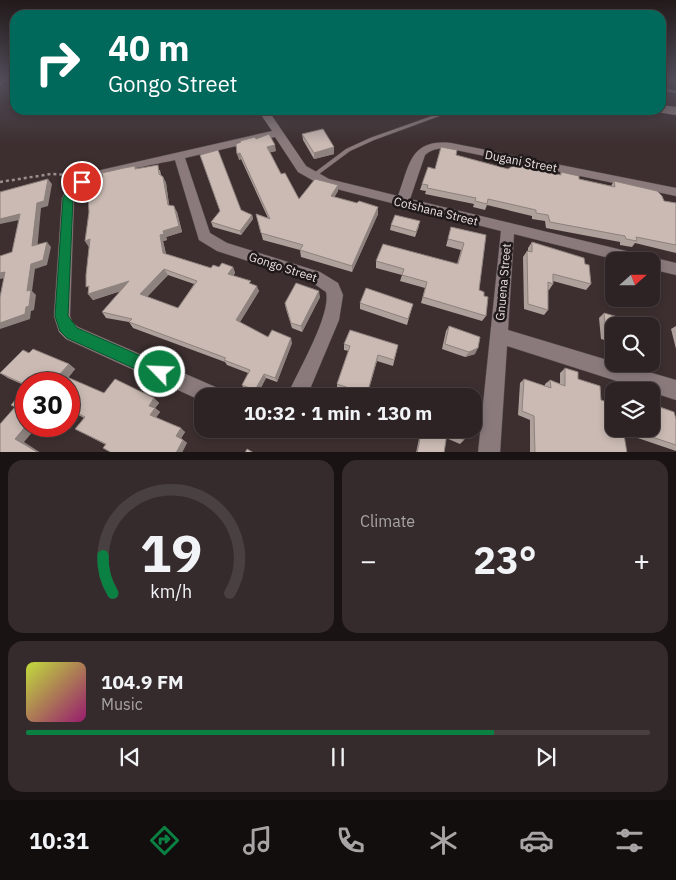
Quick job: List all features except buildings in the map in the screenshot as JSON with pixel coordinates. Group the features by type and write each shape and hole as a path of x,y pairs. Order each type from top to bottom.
{"street":[{"name":"Cotshana Street","path":"265,115 302,169 313,176 348,189 606,252"},
{"path":"195,388 72,333 65,326 62,316 68,198 74,187 86,180 104,174 277,133"},
{"name":"Dugani Street","path":"402,202 420,154 424,149 434,145 451,146 676,192"},
{"name":"Gongo Street","path":"179,156 204,236 222,247 315,276 332,288 335,295 335,304 331,320 301,388"},
{"name":"Gnuena Street","path":"489,452 508,228"},
{"path":"660,265 676,269"},
{"name":"Gnuena Street","path":"499,335 676,390"}],"lane":[{"path":"313,176 348,150 364,142 440,115"}],"path":[{"path":"0,182 51,174 67,174 86,180"}],"route":[{"path":"82,182 74,187 68,198 62,316 65,326 72,333 160,372"}]}
